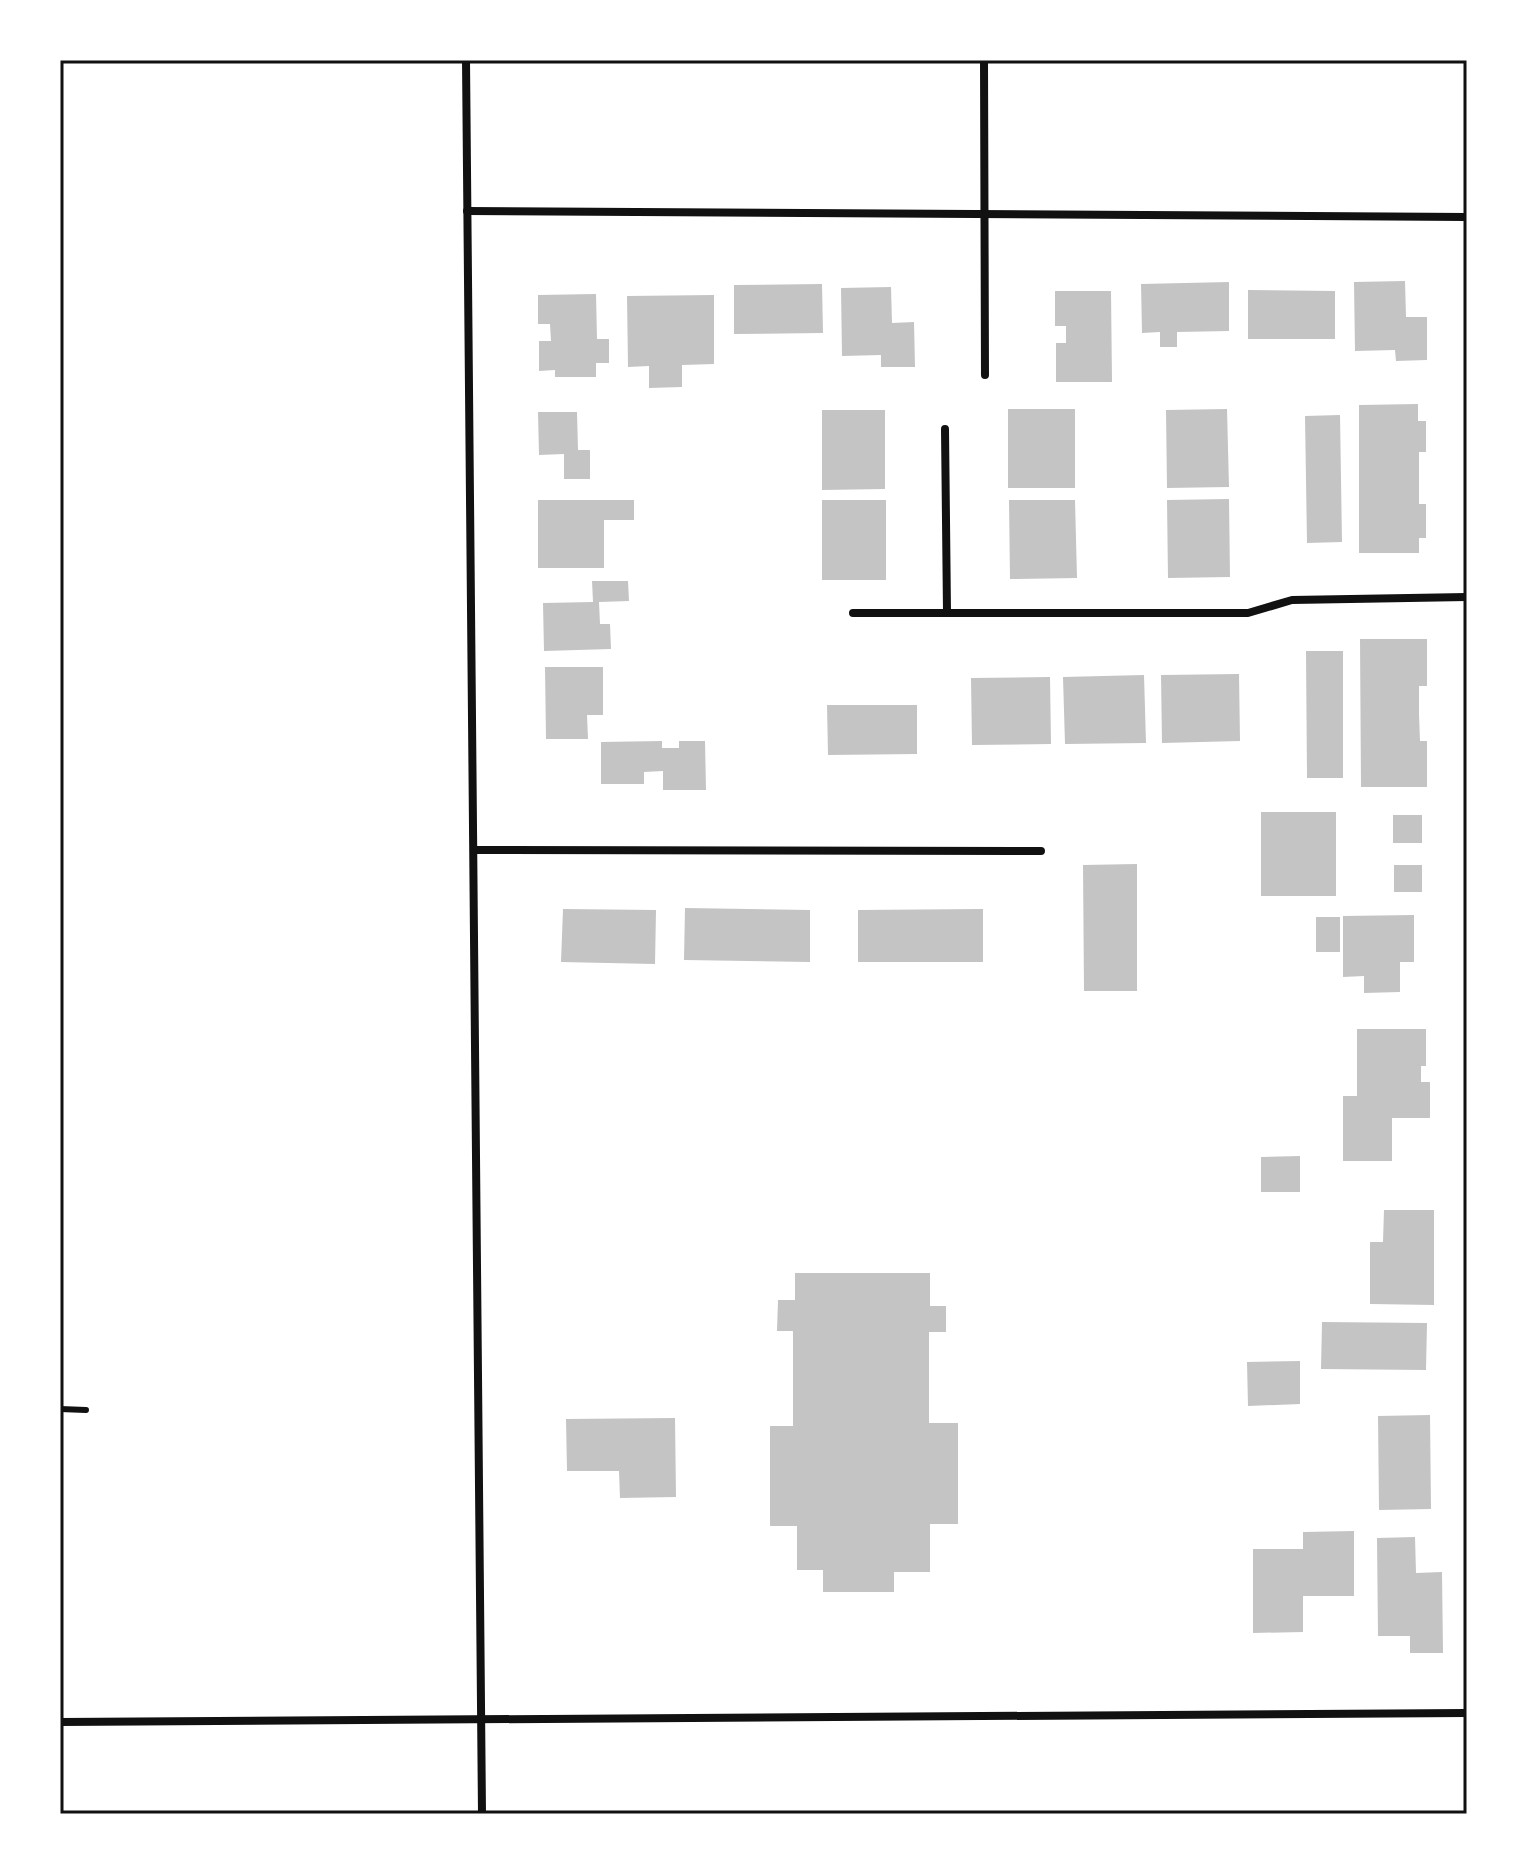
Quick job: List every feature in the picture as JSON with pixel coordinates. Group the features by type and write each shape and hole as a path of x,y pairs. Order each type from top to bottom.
{"street":[{"path":"466,60 482,1814"},
{"path":"984,60 985,375"},
{"path":"467,211 984,211 1467,217"},
{"path":"945,429 947,612"},
{"path":"853,613 1248,613 1292,600 1467,597"},
{"path":"474,850 1041,851"},
{"path":"60,1722 1467,1713"}],"lane":[{"path":"60,1409 86,1410"}],"building":[{"path":"1405,281 1406,317 1427,317 1427,360 1396,361 1395,350 1355,351 1354,282"},
{"path":"1229,282 1229,331 1177,332 1177,347 1160,347 1160,332 1142,333 1141,284"},
{"path":"822,284 823,333 734,334 734,285"},
{"path":"891,287 892,323 914,322 915,367 881,367 881,355 842,356 841,288"},
{"path":"1248,290 1335,291 1335,339 1248,339"},
{"path":"1055,291 1111,291 1112,382 1056,382 1056,343 1066,343 1066,326 1055,326"},
{"path":"596,294 597,339 609,339 609,363 596,363 596,377 555,377 555,370 539,371 539,341 551,341 550,324 538,324 538,295"},
{"path":"714,295 714,364 682,365 682,387 649,388 649,366 628,367 627,296"},
{"path":"1418,404 1418,421 1426,421 1426,452 1419,452 1419,504 1426,504 1426,538 1419,538 1419,553 1359,553 1359,405"},
{"path":"1008,409 1075,409 1075,488 1008,488"},
{"path":"1227,409 1229,487 1167,488 1166,410"},
{"path":"822,410 885,410 885,489 822,490"},
{"path":"538,412 577,412 578,450 590,450 590,479 564,479 564,454 539,455"},
{"path":"1340,415 1342,542 1307,543 1305,416"},
{"path":"1229,499 1230,577 1168,578 1167,500"},
{"path":"538,500 634,500 634,520 604,520 604,568 538,568"},
{"path":"822,500 886,500 886,580 822,580"},
{"path":"1009,500 1075,500 1077,578 1010,579"},
{"path":"592,581 628,581 629,601 599,602 600,624 610,624 611,649 544,651 543,603 593,602"},
{"path":"1360,639 1427,639 1427,686 1419,686 1419,714 1420,741 1427,741 1427,787 1361,787"},
{"path":"1306,651 1343,651 1343,778 1307,778"},
{"path":"545,667 603,667 603,715 587,715 588,739 546,739"},
{"path":"1239,674 1240,741 1162,743 1161,675"},
{"path":"1144,675 1146,743 1065,744 1063,677"},
{"path":"1050,677 1051,744 972,745 971,678"},
{"path":"827,705 917,705 917,754 828,755"},
{"path":"662,741 662,748 679,748 679,741 705,741 706,790 663,790 663,771 644,772 644,784 601,784 601,742"},
{"path":"1261,812 1336,812 1336,896 1261,896"},
{"path":"1393,815 1422,815 1422,843 1393,843"},
{"path":"1137,864 1137,991 1084,991 1083,865"},
{"path":"1394,865 1422,865 1422,892 1394,892"},
{"path":"685,908 810,910 810,962 684,960"},
{"path":"563,909 656,910 655,964 561,962"},
{"path":"983,909 983,962 858,962 858,910"},
{"path":"1414,915 1414,962 1400,962 1400,992 1364,993 1364,976 1343,977 1343,916"},
{"path":"1316,917 1340,917 1340,952 1316,952"},
{"path":"1357,1029 1426,1029 1426,1066 1421,1066 1421,1082 1430,1082 1430,1118 1392,1118 1392,1161 1343,1161 1343,1096 1357,1096"},
{"path":"1300,1156 1300,1192 1261,1192 1261,1157"},
{"path":"1384,1210 1434,1210 1434,1305 1370,1304 1370,1242 1383,1242"},
{"path":"795,1273 930,1273 930,1306 946,1306 946,1332 929,1332 929,1423 958,1423 958,1524 930,1524 930,1572 894,1572 894,1592 823,1592 823,1570 797,1570 797,1526 770,1526 770,1426 793,1426 793,1331 777,1331 778,1300 795,1300"},
{"path":"1322,1322 1427,1323 1426,1370 1321,1369"},
{"path":"1300,1361 1300,1404 1248,1406 1247,1362"},
{"path":"1430,1415 1431,1509 1379,1510 1378,1416"},
{"path":"675,1418 676,1497 620,1498 619,1471 567,1471 566,1419"},
{"path":"1354,1531 1354,1596 1303,1596 1303,1632 1253,1633 1253,1549 1303,1549 1303,1532"},
{"path":"1415,1537 1416,1573 1442,1572 1443,1653 1410,1653 1410,1636 1378,1636 1377,1538"}]}
